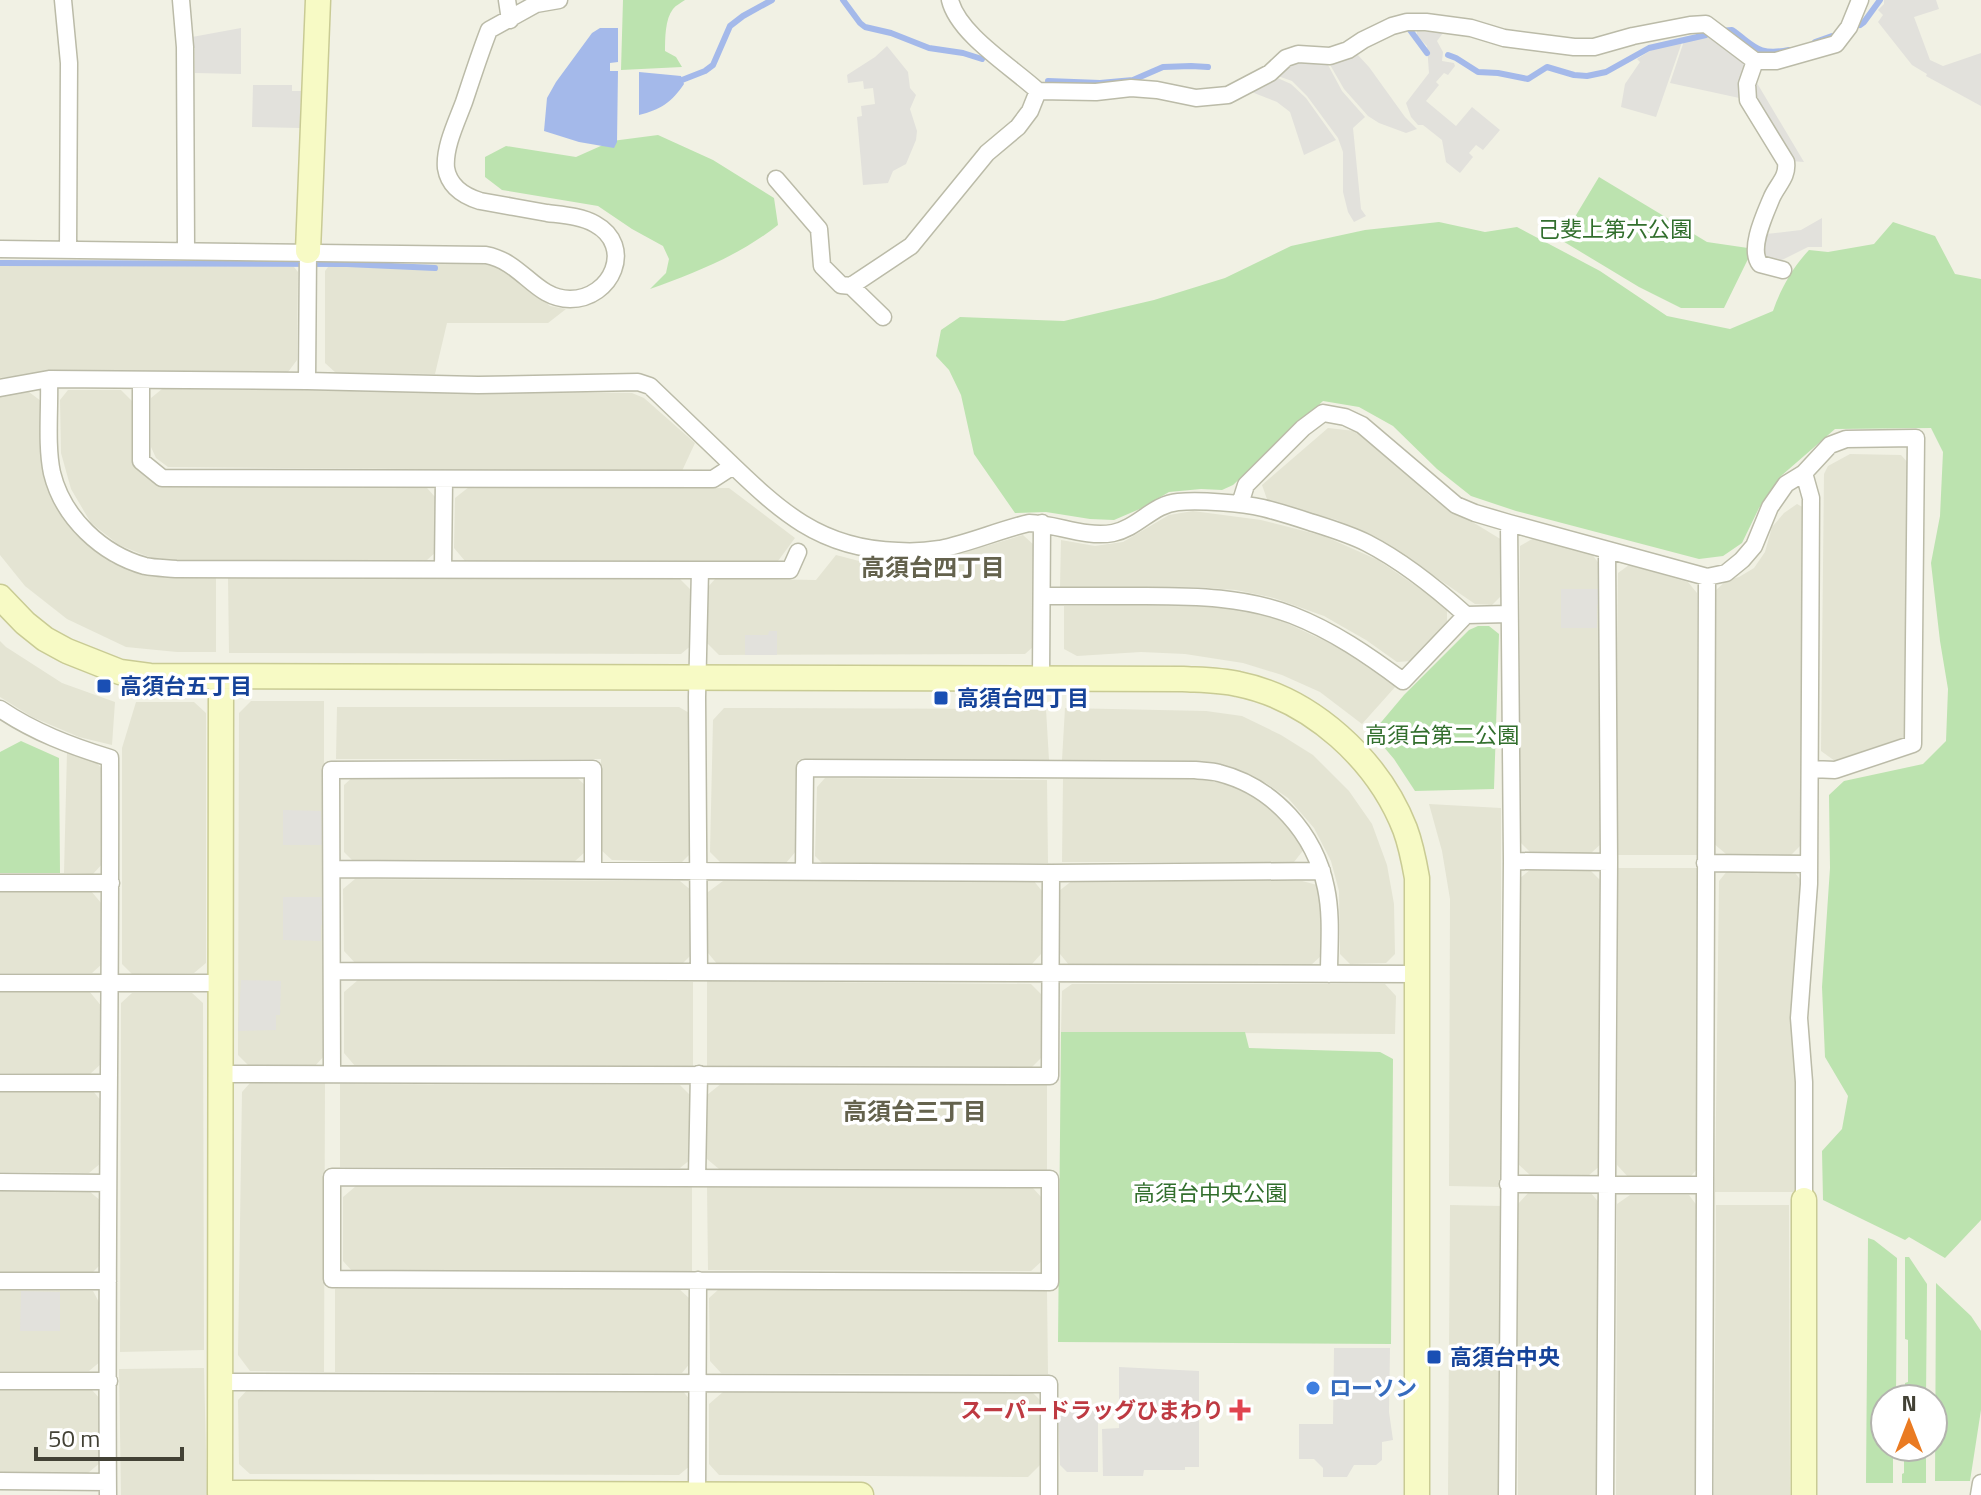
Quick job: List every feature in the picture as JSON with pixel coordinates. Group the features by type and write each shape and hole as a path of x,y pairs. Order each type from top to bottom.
{"street":[{"path":"63,0 69,63 68,250"},
{"path":"181,0 185,47 186,250"},
{"path":"307,381 308,259 318,0"},
{"path":"507,0 510,20"},
{"path":"0,249 186,250 308,259 486,255 500,257 512,264 542,291 555,297 568,300 586,298 601,289 614,269 614,246 607,233 594,223 574,217 466,197 449,179 446,167 450,143 489,30 536,4 559,0"},
{"path":"950,0 953,11 971,33 1038,91 1096,92 1131,88 1196,98 1228,95 1270,73 1286,58 1298,54 1330,56 1407,22 1471,28 1504,38 1574,47 1594,47 1633,36 1706,24 1755,61 1776,61 1836,44 1849,27 1860,0"},
{"path":"1755,61 1747,84 1748,100 1786,162 1787,172 1773,194 1755,244 1755,256 1760,264 1783,270"},
{"path":"851,286 911,246 987,153 1018,127 1030,111 1038,91"},
{"path":"776,179 819,229 822,266 841,285 851,286 883,317"},
{"path":"49,379 50,453 59,492 69,510 93,538 125,559 148,567 790,570 798,552"},
{"path":"0,388 49,379 478,385 638,382 650,386 775,505 801,524 851,545 881,551 940,549 1029,523 1103,534 1126,529 1163,505 1175,502 1240,504 1334,529 1367,543 1425,580 1466,615 1509,614"},
{"path":"141,380 141,461 162,478 713,479 733,466"},
{"path":"1240,504 1246,485 1303,428 1323,413 1345,417 1362,425 1456,505 1509,523 1707,577 1726,573 1742,560 1754,546 1770,507 1786,484 1804,473 1830,445 1846,439 1916,438 1913,744 1835,770 1811,769"},
{"path":"1804,473 1811,498 1809,864 1799,1018 1804,1082 1804,1495"},
{"path":"443,569 444,479"},
{"path":"1041,678 1042,523"},
{"path":"1507,1495 1512,861 1509,523"},
{"path":"1605,1495 1609,862 1607,550"},
{"path":"699,972 700,570"},
{"path":"1704,1495 1707,577"},
{"path":"1042,596 1211,597 1251,603 1322,628 1365,653 1403,681 1466,615"},
{"path":"0,597 25,623 67,651 120,672 150,676 1183,679 1238,683 1270,693 1320,721 1366,764 1381,785 1405,829 1417,878 1417,1495"},
{"path":"221,677 220,1494 861,1495"},
{"path":"0,709 20,723 110,758 111,883 107,1183 108,1488 0,1481"},
{"path":"804,870 805,768 1218,772 1261,792 1295,820 1308,840 1322,871 1329,905 1329,974"},
{"path":"332,1074 331,770 593,769 593,869"},
{"path":"1512,861 1609,862"},
{"path":"1705,863 1809,864"},
{"path":"332,869 1051,873 1322,871"},
{"path":"221,1074 1050,1076 1051,873"},
{"path":"0,883 111,883"},
{"path":"332,971 1418,974"},
{"path":"0,983 221,983"},
{"path":"697,1178 699,1074"},
{"path":"0,1083 109,1083"},
{"path":"332,1177 1050,1179 1050,1282 698,1280 332,1279 332,1177"},
{"path":"0,1182 107,1183"},
{"path":"1508,1184 1704,1185"},
{"path":"697,1495 698,1280"},
{"path":"0,1281 108,1281"},
{"path":"0,1381 109,1381"},
{"path":"219,1382 1049,1384 1049,1495"},
{"path":"1979,1495 1981,1483"}],"shaded area":[{"path":"1884,0 1936,0 1939,9 1914,17 1930,60 1943,66 1981,53 1981,106 1912,65 1878,22 1883,15 1878,10"},
{"path":"241,28 241,74 195,73 192,37"},
{"path":"1417,31 1443,33 1437,41 1443,52 1442,61 1454,63 1455,66 1436,82 1439,85 1426,101 1456,126 1472,107 1500,130 1483,150 1476,145 1469,153 1473,157 1460,173 1446,162 1442,140 1423,125 1418,125 1406,103 1429,73 1427,46 1417,36"},
{"path":"1706,37 1717,40 1748,62 1744,99 1670,83 1684,41"},
{"path":"1682,42 1656,117 1621,107 1625,84 1640,62 1637,59 1651,50"},
{"path":"887,46 908,72 910,88 916,95 910,109 917,131 916,140 906,164 893,171 888,183 863,185 857,117 862,116 861,106 875,104 873,88 864,89 863,81 848,83 847,75"},
{"path":"1357,54 1417,129 1406,133 1379,123 1368,116 1344,89 1329,63"},
{"path":"1301,60 1327,63 1342,91 1365,117 1353,128 1361,209 1366,216 1354,222 1343,192 1343,152 1338,138 1292,81 1275,75"},
{"path":"1273,76 1291,84 1306,98 1336,140 1304,155 1290,112 1277,102 1249,91"},
{"path":"1754,78 1804,162 1791,161 1756,101"},
{"path":"253,85 292,85 292,91 301,91 300,128 252,127"},
{"path":"1822,218 1822,247 1808,247 1778,262 1763,258 1761,246 1766,234 1801,230"},
{"path":"489,262 506,268 550,306 566,309 548,323 447,323 435,374 336,373 325,363 325,271 328,267"},
{"path":"0,265 294,267 298,272 297,360 288,372 54,371 0,378"},
{"path":"162,389 632,393 644,398 695,443 682,471 168,467 156,458 151,447 151,398"},
{"path":"68,390 121,390 132,401 134,450 170,484 427,488 436,498 437,551 427,560 191,561 154,559 119,545 91,523 71,489 61,453 60,400"},
{"path":"29,392 41,401 43,450 81,536 112,563 158,577 216,578 216,652 126,647 67,619 25,586 0,555 0,396"},
{"path":"1328,428 1355,431 1377,446 1430,496 1502,540 1502,595 1492,605 1475,604 1402,554 1337,520 1268,502 1262,485"},
{"path":"1850,454 1901,455 1910,465 1909,733 1898,746 1835,761 1821,751 1824,474 1828,466"},
{"path":"469,487 729,488 795,538 778,561 465,561 454,548 455,498"},
{"path":"1797,504 1806,509 1802,844 1791,855 1726,854 1713,843 1716,590 1727,580 1754,568 1765,552 1772,527"},
{"path":"1193,511 1261,520 1324,536 1378,560 1447,607 1447,622 1411,661 1397,662 1324,616 1274,598 1236,590 1195,587 1060,587 1061,540 1095,546 1123,542 1169,515"},
{"path":"1023,535 1035,546 1034,646 1025,654 719,655 707,643 707,588 716,578 816,580 836,555 863,562 907,564 953,556"},
{"path":"1532,539 1592,554 1602,568 1603,842 1590,854 1532,854 1519,841 1520,546"},
{"path":"1629,565 1688,582 1697,593 1697,855 1614,855 1618,573"},
{"path":"228,578 679,578 693,592 693,644 681,654 229,653"},
{"path":"1561,589 1600,589 1597,628 1561,628"},
{"path":"1064,606 1227,606 1282,621 1349,652 1396,686 1362,724 1320,692 1282,675 1243,663 1185,654 1141,652 1077,656 1064,649"},
{"path":"769,631 777,631 777,655 745,655 745,635 768,635"},
{"path":"0,641 62,683 115,702 112,745 79,737 32,717 0,697"},
{"path":"251,701 324,701 324,1056 314,1067 250,1067 238,1055 239,713"},
{"path":"136,702 194,702 206,713 206,963 194,973 132,974 122,964 122,748"},
{"path":"337,707 679,707 691,714 692,852 682,862 612,860 601,850 601,759 336,759"},
{"path":"724,708 1046,709 1049,760 798,760 797,850 786,863 721,863 710,852 713,720"},
{"path":"1065,708 1206,711 1242,716 1313,755 1349,791 1372,824 1387,865 1394,904 1395,954 1386,963 1350,964 1340,954 1339,891 1331,861 1314,828 1288,798 1266,783 1231,768 1199,762 1062,760"},
{"path":"67,752 94,759 104,772 103,863 93,874 64,873"},
{"path":"355,775 575,776 586,786 586,851 574,862 354,862 344,852 344,785"},
{"path":"825,778 1047,780 1048,863 822,863 815,856 817,787"},
{"path":"1063,779 1202,779 1229,785 1260,800 1287,823 1305,848 1294,862 1062,862"},
{"path":"1429,804 1501,808 1501,1187 1449,1186 1450,899 1442,851"},
{"path":"283,810 321,811 323,845 283,845"},
{"path":"1618,868 1700,868 1699,1167 1690,1177 1629,1178 1617,1165"},
{"path":"1530,870 1591,871 1601,881 1601,1165 1588,1176 1530,1175 1518,1164 1520,878"},
{"path":"1728,870 1793,870 1802,882 1793,1011 1798,1192 1715,1192 1719,881"},
{"path":"355,879 680,881 692,891 691,955 682,964 356,964 344,951 343,889"},
{"path":"1033,880 1042,891 1041,954 1032,964 718,965 708,953 708,892 723,881"},
{"path":"1073,880 1302,881 1317,885 1321,894 1322,955 1311,965 1069,965 1060,954 1059,891"},
{"path":"0,890 91,891 102,904 102,964 92,973 0,973"},
{"path":"283,897 324,897 321,941 283,940"},
{"path":"241,980 281,981 280,1015 276,1015 276,1030 238,1031"},
{"path":"358,980 693,982 693,1067 355,1066 344,1053 344,992"},
{"path":"707,981 1031,984 1041,994 1042,1057 1032,1067 707,1067"},
{"path":"1072,984 1385,984 1396,996 1395,1034 1061,1032 1062,991"},
{"path":"0,990 89,991 103,1008 101,1064 90,1074 0,1073"},
{"path":"132,993 192,993 203,1003 204,1350 120,1352 121,1003"},
{"path":"325,1082 324,1372 250,1371 238,1355 242,1092 250,1083"},
{"path":"722,1083 1047,1085 1047,1171 719,1169 707,1159 707,1095"},
{"path":"340,1084 680,1085 691,1096 691,1159 680,1168 340,1167"},
{"path":"0,1090 93,1091 102,1102 101,1163 89,1173 0,1172"},
{"path":"356,1186 692,1186 692,1271 353,1272 343,1261 343,1197"},
{"path":"707,1187 1032,1187 1042,1198 1042,1261 1031,1271 708,1270"},
{"path":"0,1191 89,1191 101,1201 101,1264 92,1273 0,1272"},
{"path":"1529,1192 1591,1193 1601,1205 1601,1495 1518,1495 1517,1205"},
{"path":"1630,1195 1689,1195 1698,1207 1699,1495 1616,1495 1617,1204"},
{"path":"1450,1205 1502,1206 1501,1495 1448,1495"},
{"path":"1716,1205 1789,1205 1790,1495 1714,1495"},
{"path":"676,1286 690,1299 691,1362 682,1373 335,1372 335,1289"},
{"path":"719,1289 1047,1291 1048,1374 721,1373 710,1361 709,1298"},
{"path":"0,1290 93,1291 101,1306 101,1361 89,1371 0,1371"},
{"path":"21,1291 60,1292 60,1331 20,1331"},
{"path":"1334,1348 1390,1348 1389,1412 1393,1440 1382,1442 1382,1460 1376,1465 1354,1465 1347,1477 1323,1477 1323,1468 1314,1459 1299,1459 1299,1424 1333,1424"},
{"path":"1119,1367 1199,1371 1199,1467 1144,1470 1143,1476 1103,1476 1102,1429 1119,1428"},
{"path":"204,1368 207,1495 121,1495 119,1369"},
{"path":"248,1389 682,1390 691,1401 691,1465 679,1475 250,1474 239,1464 238,1400"},
{"path":"0,1390 92,1390 102,1401 101,1462 88,1473 0,1473"},
{"path":"723,1392 1032,1392 1042,1402 1042,1463 1028,1477 719,1475 709,1464 709,1404"},
{"path":"1058,1411 1098,1411 1098,1472 1067,1472 1060,1465"}],"green space":[{"path":"623,0 685,0 670,13 665,41 665,51 676,57 682,67 621,70"},
{"path":"658,135 713,160 774,198 778,225 717,262 650,289 666,273 669,259 663,246 598,206 502,190 485,177 485,157 506,146 576,157 612,141"},
{"name":"己斐上第六公園","path":"1599,177 1707,242 1748,248 1748,259 1724,308 1681,308 1639,287 1561,240"},
{"path":"1439,222 1485,232 1517,227 1600,271 1667,316 1730,329 1773,311 1788,278 1809,250 1828,252 1874,244 1893,222 1935,236 1955,274 1981,279 1981,1220 1945,1258 1909,1237 1905,1240 1823,1200 1822,1151 1842,1129 1848,1096 1825,1057 1822,987 1830,868 1829,795 1844,781 1923,764 1946,741 1948,689 1931,563 1940,516 1943,452 1931,428 1835,429 1781,476 1759,508 1742,543 1723,556 1699,559 1516,511 1471,496 1437,469 1393,426 1359,407 1323,401 1233,485 1222,490 1169,492 1114,520 1090,519 1046,512 1015,513 974,454 961,395 949,370 936,356 941,330 960,317 1064,321 1154,300 1225,278 1291,246 1365,230"},
{"name":"高須台第二公園","path":"1489,626 1499,634 1494,789 1415,791 1372,733 1404,695 1469,630"},
{"path":"21,741 59,758 60,873 0,873 0,752"},
{"name":"高須台中央公園","path":"1061,1032 1245,1032 1249,1048 1380,1052 1393,1059 1391,1344 1058,1342"},
{"path":"1868,1238 1897,1258 1896,1383 1869,1383 1869,1463 1893,1463 1893,1483 1866,1483"},
{"path":"1905,1257 1909,1257 1927,1284 1926,1383 1905,1383 1908,1382 1908,1340 1905,1339"},
{"path":"1936,1283 1971,1316 1981,1331 1981,1410 1970,1481 1935,1481 1935,1463 1949,1463 1949,1383 1935,1383"},
{"path":"1904,1463 1926,1463 1926,1483 1902,1483"}],"water":[{"path":"600,28 618,28 618,62 610,63 610,71 618,71 617,142 614,148 579,142 544,131 547,98 592,33"},
{"path":"639,72 681,76 684,84 665,104 639,115"}],"waterway":[{"path":"682,80 713,65 730,26 772,0"},
{"path":"843,0 865,27 891,33 929,48 982,59"},
{"path":"1860,25 1880,0"},
{"path":"1410,30 1427,53"},
{"path":"1720,31 1732,30 1763,51 1789,50"},
{"path":"1448,55 1478,72 1528,79 1547,67 1587,76 1606,72 1649,48 1706,35"},
{"path":"1815,42 1832,36"},
{"path":"1048,81 1100,83 1133,80 1163,67 1208,67"},
{"path":"0,263 347,264 435,268"}],"place":[{"name":"高須台五丁目","path":"104,686"},
{"name":"高須台四丁目","path":"941,698"},
{"name":"高須台中央","path":"1434,1357"},
{"name":"ローソン","path":"1313,1388"},
{"name":"スーパードラッグひまわり","path":"1240,1410"}],"district":[{"name":"高須台四丁目","path":"933,568"},
{"name":"高須台三丁目","path":"915,1112"}]}
